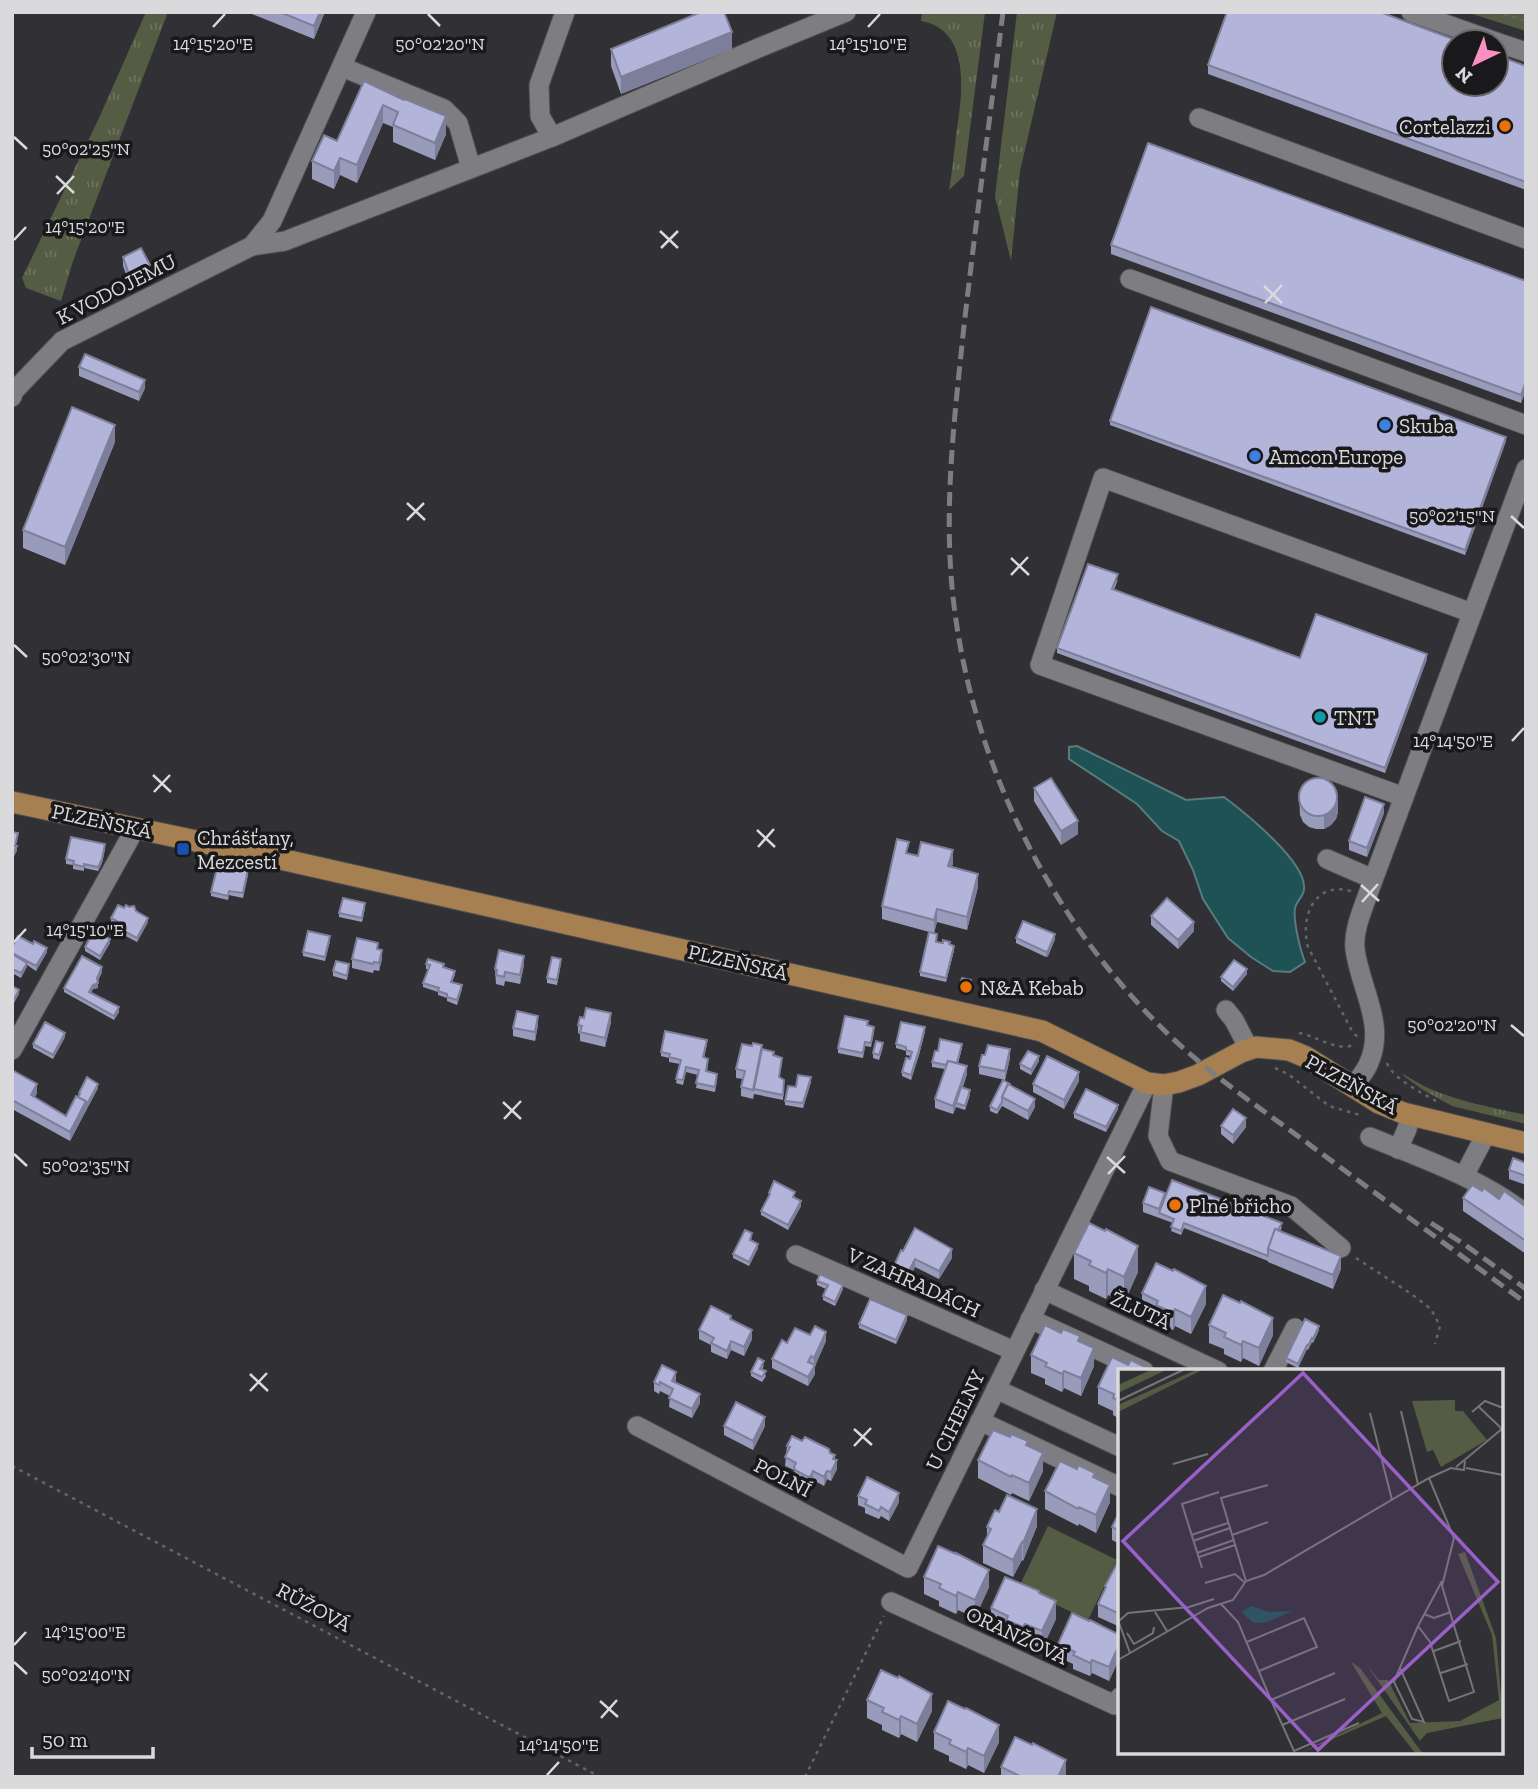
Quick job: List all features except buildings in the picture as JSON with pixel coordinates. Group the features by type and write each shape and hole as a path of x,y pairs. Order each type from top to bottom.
{"main road":[{"name":"PLZEŇSKÁ","path":"12,802 276,858 1042,1031 1155,1084 1198,1075 1256,1047 1289,1050 1306,1057 1379,1103 1435,1122 1526,1143"}],"street":[{"path":"252,246 272,221 366,12"},
{"path":"552,137 540,116 538,85 565,12"},
{"path":"252,246 285,242 471,169 552,137 817,18 846,12"},
{"path":"1411,12 1456,28"},
{"path":"342,67 444,109 458,123 471,169"},
{"path":"1199,118 1526,239"},
{"name":"K VODOJEMU","path":"12,397 14,391 62,341 252,246"},
{"path":"1130,279 1526,425"},
{"path":"1353,1087 1368,1065 1375,1044 1376,1027 1355,946 1367,883 1404,797 1526,469"},
{"path":"1404,797 1041,666 1103,478 1472,613"},
{"path":"12,1050 135,829"},
{"path":"1327,859 1367,883"},
{"path":"1226,1010 1249,1049"},
{"path":"1155,1084 1158,1136 1170,1161 1291,1206 1341,1248"},
{"name":"U CIHELNY","path":"908,1567 1030,1319 1155,1084"},
{"path":"1398,1149 1410,1115"},
{"path":"1464,1176 1486,1134"},
{"path":"1370,1137 1464,1176 1526,1214"},
{"name":"V ZAHRADÁCH","path":"796,1255 1014,1351"},
{"name":"ŽLUTÁ","path":"1045,1290 1214,1369"},
{"path":"1030,1319 1140,1369"},
{"path":"1274,1369 1295,1328"},
{"path":"996,1389 1118,1446"},
{"path":"980,1420 1118,1486"},
{"name":"POLNÍ","path":"637,1426 908,1567"},
{"name":"ORANŽOVÁ","path":"891,1602 1115,1705 1118,1700"}],"path":[{"path":"1496,12 1526,21"},
{"path":"1361,1038 1353,1033 1308,947 1304,933 1308,913 1316,899 1324,892 1340,888 1355,892 1367,883"},
{"path":"1295,1032 1348,1048 1355,1045 1363,1034"},
{"path":"1386,1058 1388,1068 1396,1076 1435,1100"},
{"path":"1267,1066 1288,1074 1329,1106 1364,1116"},
{"path":"1341,1248 1431,1309 1440,1326 1435,1344"},
{"name":"RŮŽOVÁ","path":"12,1466 600,1777"},
{"path":"805,1777 891,1602"}],"green space":[{"path":"146,12 168,12 73,261 61,301 26,288 22,278 99,118"},
{"path":"922,12 985,12 964,176 949,190 960,103 960,68 957,51 949,37 938,27 921,21"},
{"path":"1017,12 1057,12 1020,171 1011,261 995,196"},
{"path":"1466,12 1526,12 1526,31"},
{"path":"1402,1073 1446,1095 1526,1115 1526,1124 1452,1106 1423,1090"},
{"path":"1048,1526 1117,1560 1088,1620 1019,1587"}],"water":[{"path":"1077,746 1186,800 1224,797 1273,838 1296,865 1302,878 1304,892 1296,906 1295,914 1297,935 1305,962 1290,972 1273,971 1228,938 1203,899 1179,841 1162,831 1137,804 1069,759 1069,747"}],"railway":[{"path":"1003,12 961,358 949,522 952,587 961,650 976,711 996,772 1021,830 1051,886 1086,939 1125,989 1169,1035 1234,1089 1526,1303"},
{"path":"1431,1223 1526,1289"}],"place":[{"name":"Cortelazzi","path":"1505,126"},
{"name":"Skuba","path":"1385,425"},
{"name":"Amcon Europe","path":"1255,456"},
{"name":"TNT","path":"1320,717"},
{"name":"Chrášťany, Mezcestí","path":"183,849"},
{"name":"N&A Kebab","path":"966,987"},
{"name":"Plné břicho","path":"1175,1205"}]}
